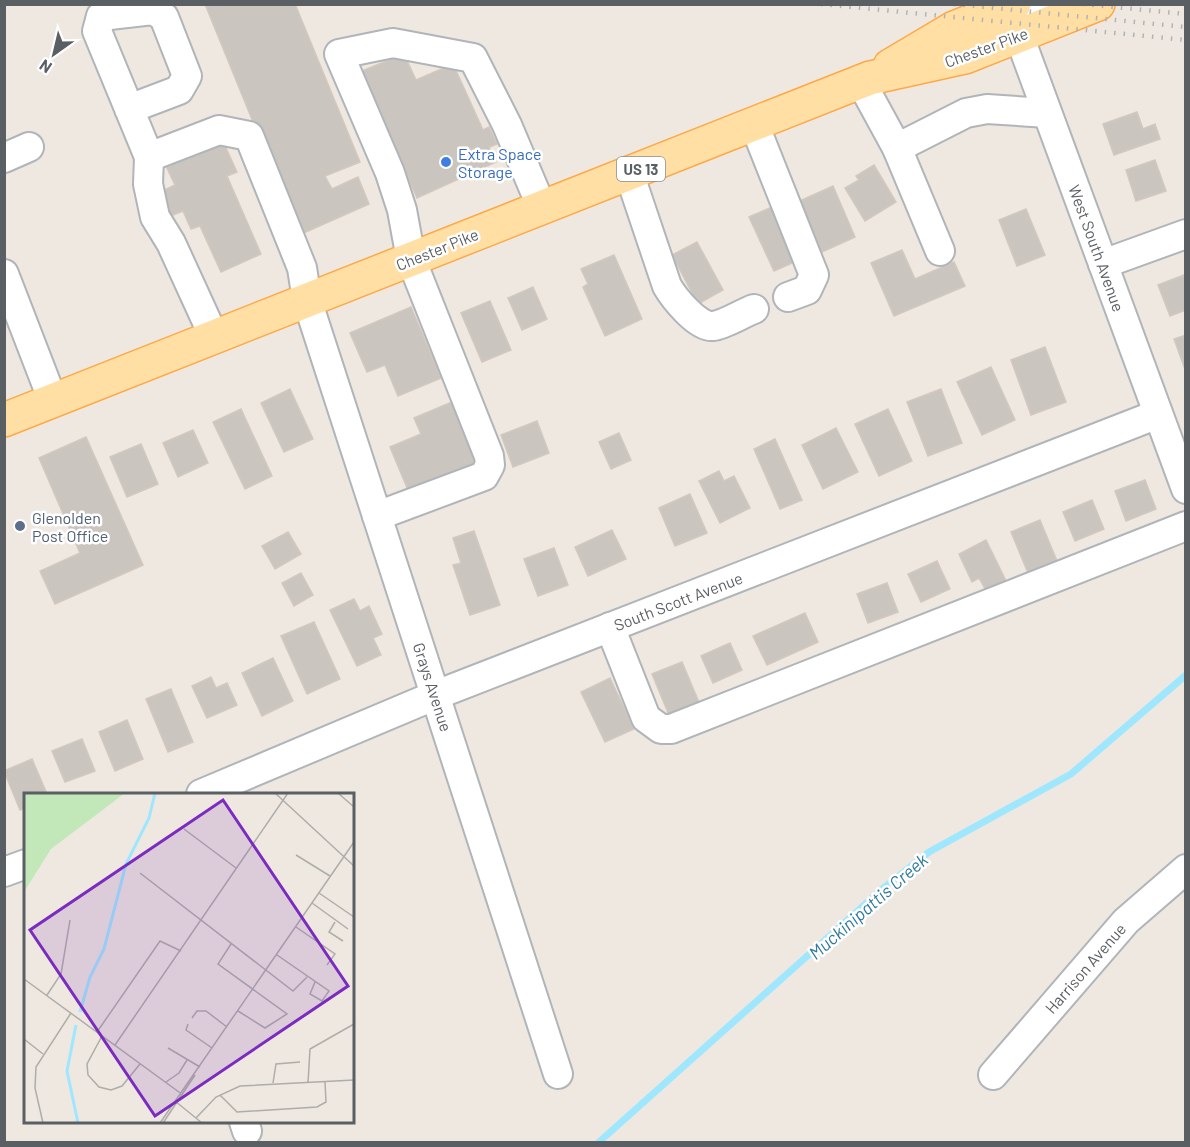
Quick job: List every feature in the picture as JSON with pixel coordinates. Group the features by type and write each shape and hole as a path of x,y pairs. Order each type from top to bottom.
{"main road":[{"name":"Chester Pike","path":"4,420 865,80 965,57 1014,16 1098,4"}],"street":[{"name":"West South Avenue","path":"1014,16 1047,113 1185,489"},
{"path":"377,516 484,476 490,465 489,456 411,260 402,210 390,173 339,54 393,43 473,58 507,125 542,208"},
{"path":"865,80 897,148 940,251"},
{"path":"129,109 149,157 148,184 155,217 171,243 214,338"},
{"path":"897,148 966,113 987,109 1047,113"},
{"path":"754,124 813,274 807,290 788,297"},
{"name":"Grays Avenue","path":"149,157 219,130 249,136 302,268 308,300 558,1074"},
{"path":"629,173 667,286 674,298 704,324 713,326 754,309"},
{"path":"1103,264 1185,234"},
{"path":"4,274 53,401"},
{"name":"South Scott Avenue","path":"206,793 436,695 1158,414"},
{"path":"610,627 646,718 661,729 671,729 1185,526"},
{"path":"4,873 24,865"},
{"name":"Harrison Avenue","path":"993,1075 1126,921 1185,869"}],"building":[{"path":"205,4 295,4 360,162 325,176 332,189 358,177 369,204 299,235"},
{"path":"404,54 416,80 453,64 483,130 489,127 497,144 489,147 496,162 417,198 362,71"},
{"path":"1137,112 1143,129 1155,124 1160,139 1114,155 1103,124"},
{"path":"221,137 237,172 227,176 261,254 221,272 200,226 191,229 183,211 168,217 158,193 175,185 164,162"},
{"path":"1155,160 1166,191 1136,201 1126,170"},
{"path":"874,165 896,202 865,221 845,188 859,180 856,176"},
{"path":"833,186 855,237 822,252 800,201"},
{"path":"777,205 801,259 774,271 749,217"},
{"path":"1026,209 1045,255 1017,266 999,220"},
{"path":"697,242 723,290 698,304 672,255"},
{"path":"902,250 915,279 954,262 965,286 894,316 871,263"},
{"path":"614,255 642,319 605,336 583,287 588,284 581,269"},
{"path":"1184,275 1186,310 1170,316 1158,285"},
{"path":"533,287 547,319 522,330 508,298"},
{"path":"490,301 511,350 482,362 461,313"},
{"path":"411,307 441,378 398,396 385,365 367,372 350,333"},
{"path":"1186,335 1186,372 1174,339"},
{"path":"1045,347 1066,402 1031,415 1011,360"},
{"path":"991,367 1015,420 982,435 957,382"},
{"path":"290,389 313,439 284,452 261,403"},
{"path":"941,389 962,443 928,456 907,402"},
{"path":"452,402 476,463 408,490 390,447 421,434 414,418"},
{"path":"241,409 272,476 245,489 213,422"},
{"path":"888,409 912,461 879,476 855,424"},
{"path":"537,421 549,453 513,467 501,435"},
{"path":"836,428 858,472 823,489 802,445"},
{"path":"193,430 208,463 178,477 163,443"},
{"path":"619,433 631,460 611,469 599,442"},
{"path":"86,437 143,565 55,604 40,571 80,553 39,458"},
{"path":"775,439 802,500 780,509 754,449"},
{"path":"141,444 158,484 127,497 110,457"},
{"path":"719,471 724,481 734,476 750,508 720,523 699,481"},
{"path":"1145,480 1156,509 1126,521 1115,491"},
{"path":"690,494 707,533 675,546 659,508"},
{"path":"1092,500 1104,529 1075,541 1063,512"},
{"path":"1040,520 1057,561 1028,573 1011,532"},
{"path":"612,530 626,559 588,576 575,547"},
{"path":"474,531 500,605 470,615 453,565 461,563 453,538"},
{"path":"288,532 301,554 275,569 262,546"},
{"path":"986,540 1007,583 987,592 979,578 972,582 959,554"},
{"path":"554,548 568,585 538,596 524,559"},
{"path":"937,561 950,589 921,602 908,574"},
{"path":"301,573 313,595 294,606 282,583"},
{"path":"887,583 898,612 868,623 857,594"},
{"path":"354,599 360,611 369,606 382,634 373,638 381,655 357,666 330,610"},
{"path":"805,613 818,642 767,665 753,636"},
{"path":"314,622 340,679 307,694 281,636"},
{"path":"730,643 742,670 713,683 701,656"},
{"path":"273,658 293,701 262,716 242,673"},
{"path":"682,662 701,707 671,720 652,674"},
{"path":"211,677 216,688 227,683 237,705 207,718 192,686"},
{"path":"610,678 634,729 605,742 581,692"},
{"path":"171,689 193,742 168,752 146,699"},
{"path":"127,720 143,759 115,771 99,732"},
{"path":"82,739 95,771 65,782 52,751"},
{"path":"32,759 47,793 24,793 24,809 20,810 4,771"}],"waterway":[{"name":"Muckinipattis Creek","path":"599,1142 880,891 929,852 1071,774 1186,675"}],"railway":[{"path":"821,4 1186,40"},
{"path":"954,4 1186,27"},
{"path":"1083,4 1186,14"}],"place":[{"name":"Extra Space Storage","path":"446,162"},
{"name":"Glenolden Post Office","path":"20,526"}]}
